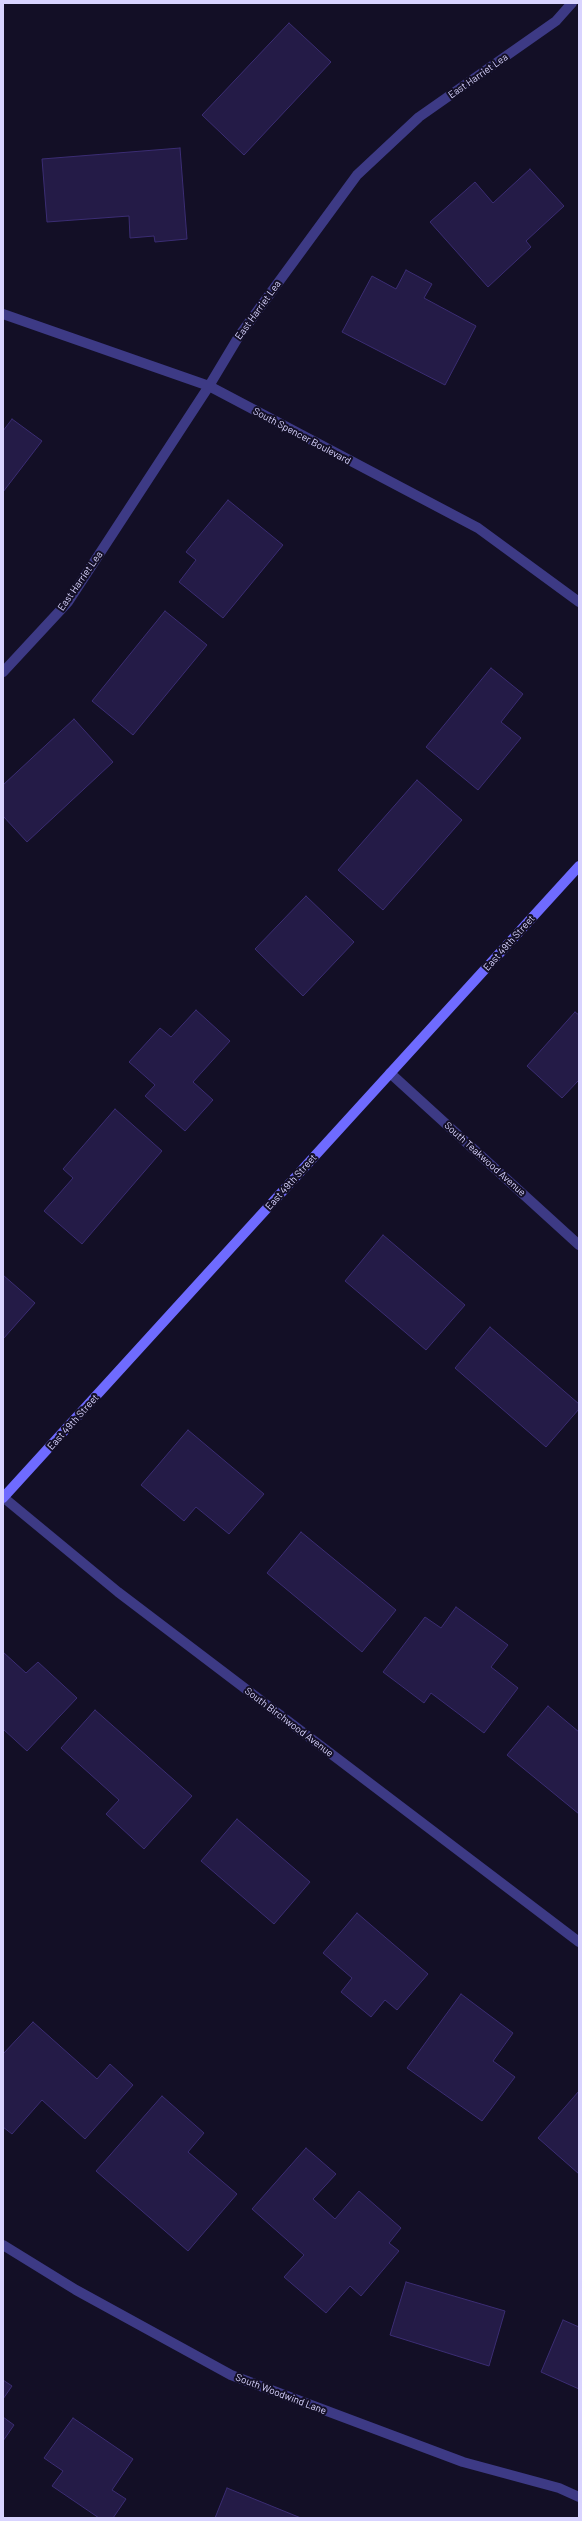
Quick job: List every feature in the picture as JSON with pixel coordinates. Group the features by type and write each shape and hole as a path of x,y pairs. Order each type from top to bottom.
{"street":[{"name":"East Harriet Lea","path":"3,672 68,602 209,386 239,336 357,175 419,117 556,21 572,3"},
{"name":"South Spencer Boulevard","path":"3,314 209,386 478,528 579,602"},
{"name":"East 49th Street","path":"3,1498 579,866"},
{"name":"South Teakwood Avenue","path":"390,1073 579,1245"},
{"name":"South Birchwood Avenue","path":"3,1498 118,1592 579,1942"},
{"name":"South Woodwind Lane","path":"3,2245 76,2290 231,2375 463,2462 559,2488 579,2497"}],"building":[{"path":"289,23 331,62 244,155 202,115"},
{"path":"180,148 187,239 155,242 154,236 130,238 129,216 47,222 42,159"},
{"path":"530,169 564,206 526,241 531,247 488,287 430,222 475,182 493,203"},
{"path":"406,270 432,284 424,298 476,326 445,385 342,332 372,276 396,289"},
{"path":"12,419 42,441 3,492 3,431"},
{"path":"228,500 283,545 223,618 179,582 196,560 186,552"},
{"path":"165,611 207,645 133,735 92,701"},
{"path":"491,668 523,694 501,722 521,738 478,790 426,747"},
{"path":"74,719 113,762 27,842 3,816 3,785"},
{"path":"417,780 462,820 383,910 338,870"},
{"path":"306,896 354,942 303,996 255,949"},
{"path":"196,1010 230,1041 193,1082 213,1100 185,1131 145,1096 155,1085 129,1062 160,1028 171,1037"},
{"path":"575,1012 579,1015 579,1083 578,1081 562,1098 527,1066"},
{"path":"115,1109 162,1151 82,1244 44,1211 73,1178 63,1169"},
{"path":"383,1235 465,1305 426,1350 345,1281"},
{"path":"3,1275 35,1303 3,1339"},
{"path":"490,1327 579,1404 579,1409 546,1447 455,1368"},
{"path":"188,1430 264,1494 229,1534 196,1507 184,1521 141,1485"},
{"path":"301,1532 396,1610 362,1652 267,1573"},
{"path":"456,1607 508,1645 491,1667 518,1688 484,1733 431,1693 424,1703 383,1672 425,1617 441,1628"},
{"path":"3,1652 26,1673 38,1662 77,1698 27,1751 3,1729"},
{"path":"548,1706 579,1732 579,1814 507,1755"},
{"path":"95,1710 192,1796 144,1849 106,1814 119,1800 61,1748"},
{"path":"237,1819 310,1882 274,1924 201,1861"},
{"path":"357,1913 428,1974 397,2010 385,2000 371,2017 341,1992 352,1978 323,1953"},
{"path":"461,1994 513,2033 493,2061 515,2077 482,2121 407,2068"},
{"path":"33,2022 97,2079 110,2064 133,2085 85,2139 42,2100 12,2134 3,2127 3,2054"},
{"path":"579,2091 579,2174 538,2138"},
{"path":"162,2096 204,2133 188,2152 237,2194 188,2251 96,2171"},
{"path":"306,2148 336,2174 313,2199 335,2219 359,2191 401,2228 389,2243 399,2251 361,2296 350,2286 326,2313 284,2277 304,2255 252,2209"},
{"path":"406,2282 505,2311 489,2366 390,2335"},
{"path":"563,2320 579,2327 579,2389 541,2372"},
{"path":"3,2380 12,2386 3,2399"},
{"path":"3,2417 14,2425 3,2441"},
{"path":"73,2418 133,2459 112,2490 126,2499 113,2518 99,2518 52,2486 63,2471 44,2458"},
{"path":"227,2488 301,2518 215,2518"}]}
